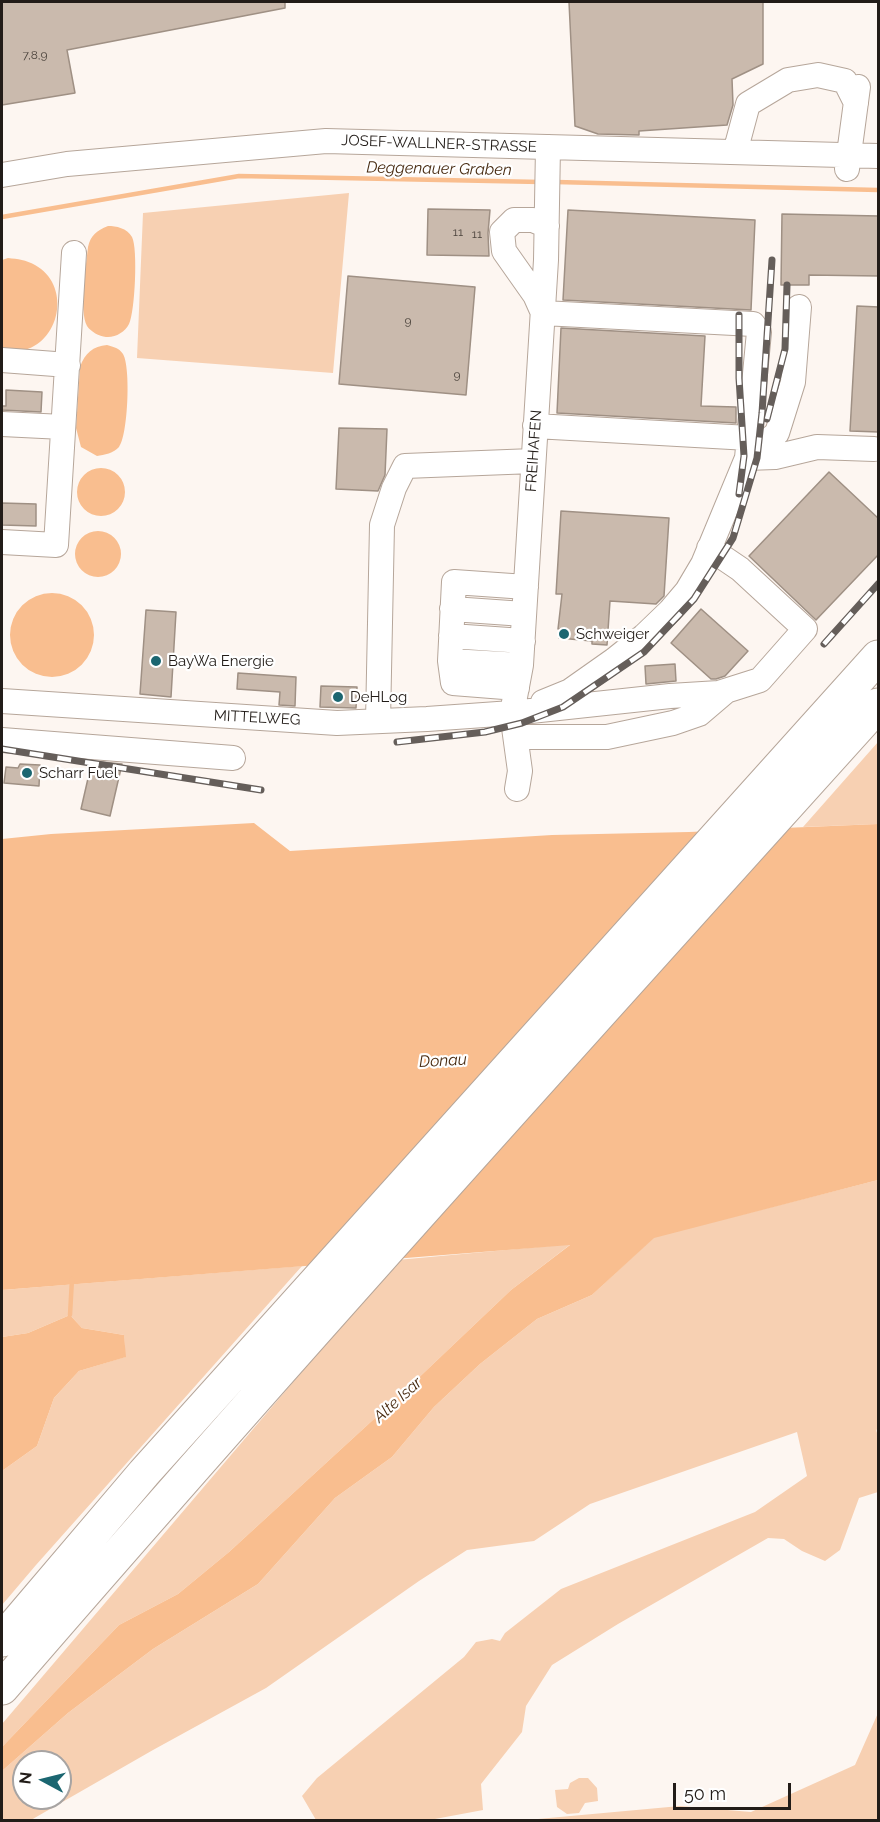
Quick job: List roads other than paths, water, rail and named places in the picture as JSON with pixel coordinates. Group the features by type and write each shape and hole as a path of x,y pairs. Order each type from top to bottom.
{"highway":[{"path":"2,1640 144,1473 879,657"},
{"path":"2,1688 168,1496 879,705"}],"street":[{"path":"733,152 748,104 788,80 818,75 845,81 856,103"},
{"path":"848,163 860,78"},
{"name":"JOSEF-WALLNER-STRASSE","path":"2,175 67,164 326,141 733,152 848,163 879,156"},
{"name":"FREIHAFEN","path":"512,713 523,641 543,313 548,147"},
{"path":"512,713 570,691 644,636 687,591 703,564 748,448 759,332 753,324 543,313 535,295 504,251 502,232 514,220 533,220 547,226"},
{"path":"2,542 56,545 74,253"},
{"path":"748,448 777,433 793,382 800,307"},
{"path":"2,360 68,365"},
{"path":"2,424 63,427"},
{"path":"535,426 748,448 775,457 817,447 874,449"},
{"path":"378,721 382,525 394,488 405,466 533,462"},
{"path":"512,713 719,693 759,680 805,629 740,570 709,548"},
{"path":"519,677 450,660 454,582 526,587"},
{"path":"452,609 524,614"},
{"path":"451,636 523,641"},
{"path":"516,737 607,736 673,723 699,714 726,691"},
{"name":"MITTELWEG","path":"2,702 318,722 512,713"},
{"path":"512,713 520,771 517,789"},
{"path":"2,740 233,758"}],"water":[{"path":"108,226 124,230 130,234 134,243 134,294 131,317 125,330 113,337 98,335 87,326 83,299 89,243 95,234"},
{"path":"8,258 35,265 46,274 57,297 54,323 47,335 37,344 22,351 2,351 2,260"},
{"path":"107,345 120,350 125,361 128,386 125,430 117,449 97,456 81,447 76,428 80,367 90,351"},
{"path":"101,468 118,475 125,492 118,509 101,516 84,509 77,492 84,475"},
{"path":"98,531 114,538 121,554 114,570 98,577 82,570 75,554 82,538"},
{"path":"52,593 75,600 87,612 94,635 87,658 75,670 52,677 29,670 17,658 10,635 17,612 29,600"},
{"path":"254,823 290,851 552,835 878,824 878,1180 654,1238 592,1295 537,1319 480,1364 434,1407 392,1457 335,1498 258,1584 153,1649 68,1713 26,1750 12,1750 12,1762 2,1771 2,1747 119,1625 178,1594 229,1552 511,1290 570,1245 2,1290 2,839 51,834"},
{"path":"70,1315 82,1328 124,1335 126,1357 79,1371 54,1398 37,1446 2,1471 2,1337 28,1333"}],"waterway":[{"name":"Deggenauer Graben","path":"2,217 239,176 541,182"},
{"name":"Deggenauer Graben","path":"556,182 878,190"},
{"path":"70,1315 72,1279"}],"railway":[{"path":"397,742 485,732 522,723 563,707 644,652 694,599 733,538 757,458 772,260"},
{"path":"767,419 785,349 787,285"},
{"path":"739,315 739,378 744,456 739,494"},
{"path":"824,644 878,584"},
{"path":"2,749 261,790"}],"place":[{"name":"Schweiger","path":"564,634"},
{"name":"BayWa Energie","path":"156,661"},
{"name":"DeHLog","path":"338,697"},
{"name":"Scharr Fuel","path":"27,773"}],"water label":[{"name":"Donau","path":"443,1061"},
{"name":"Alte Isar","path":"398,1400"}]}
